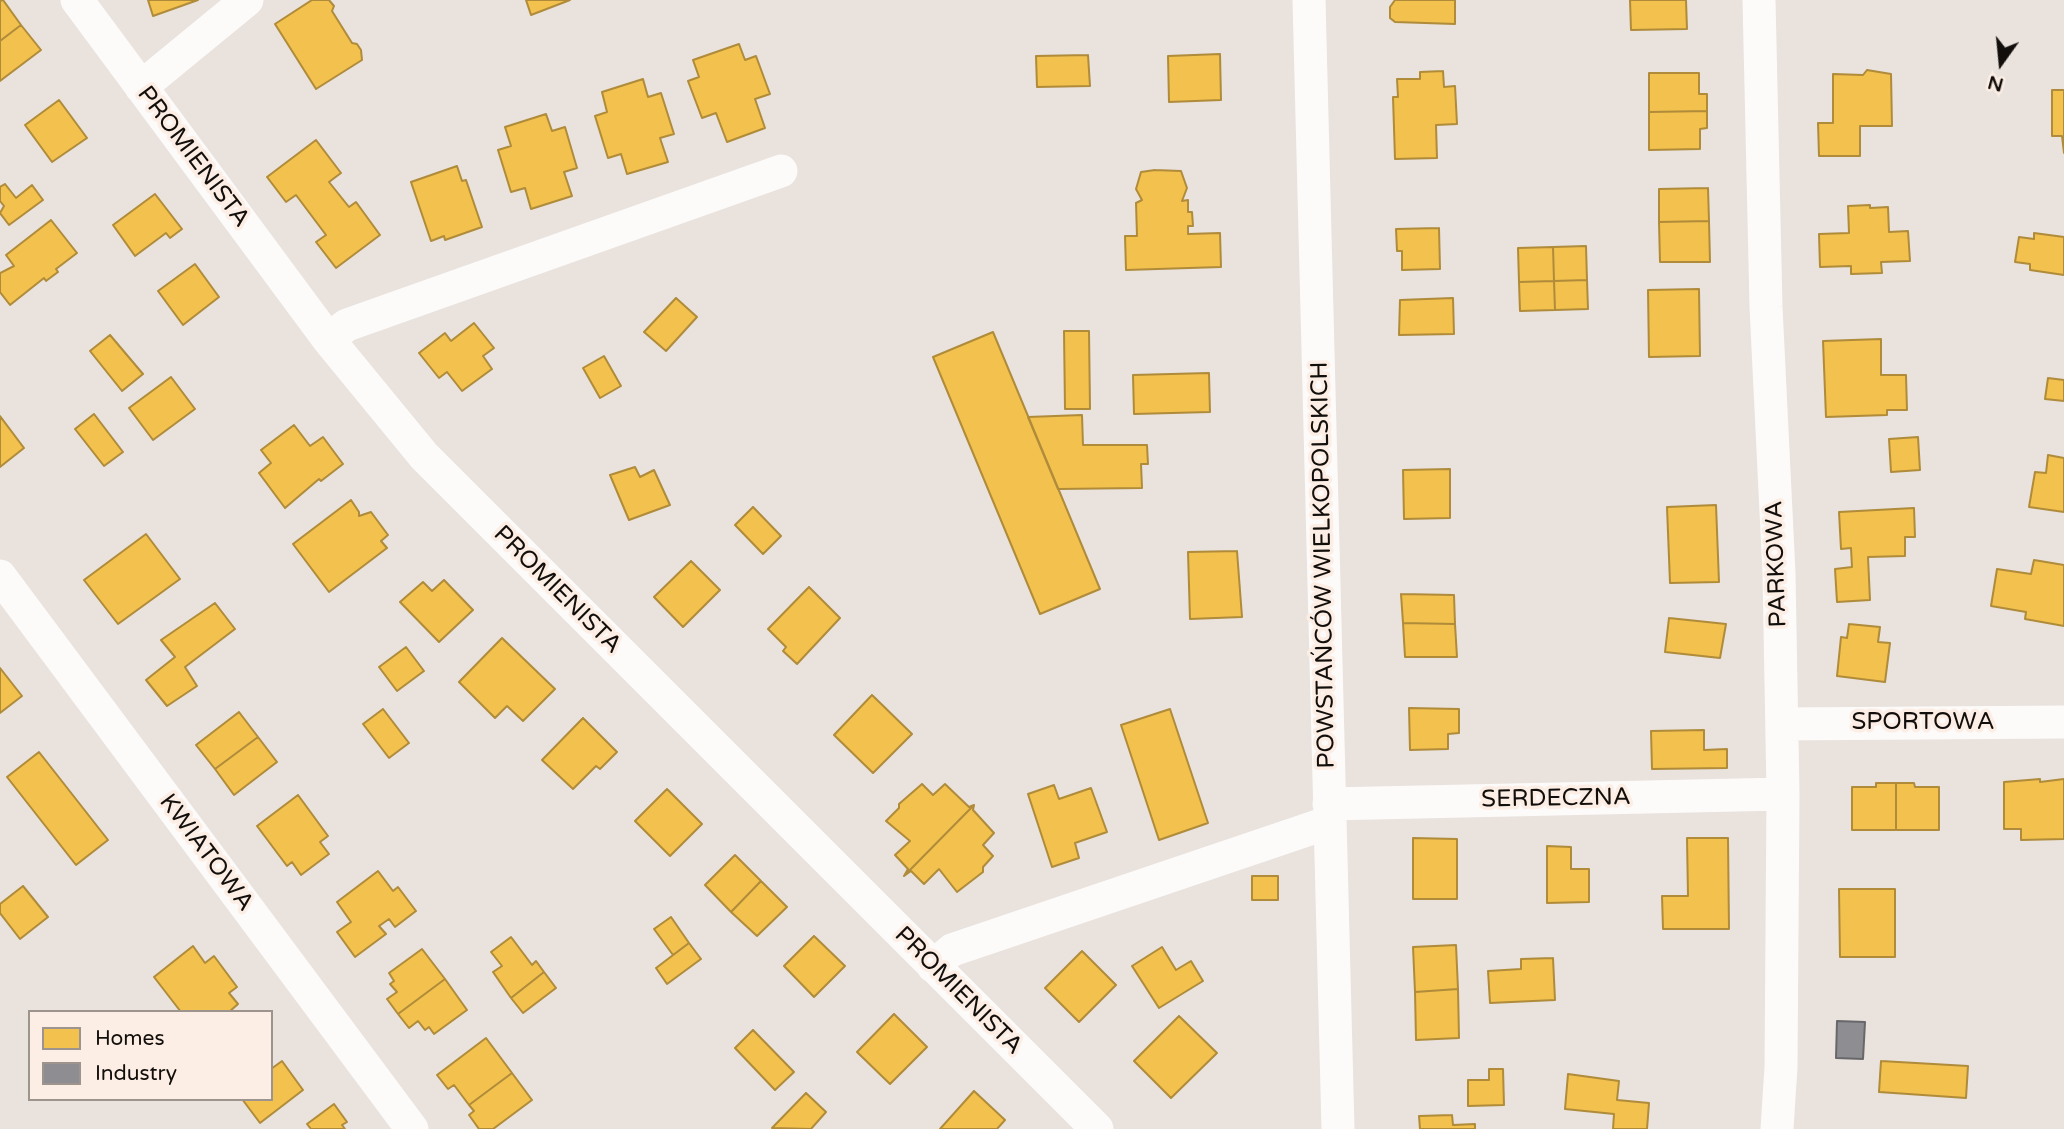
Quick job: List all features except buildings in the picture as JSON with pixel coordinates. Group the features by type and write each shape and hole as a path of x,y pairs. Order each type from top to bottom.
{"street":[{"name":"PROMIENISTA","path":"77,0 328,339 424,456 1097,1129"},
{"path":"141,87 247,0"},
{"name":"POWSTAŃCÓW WIELKOPOLSKICH","path":"1309,0 1338,1129"},
{"name":"PARKOWA","path":"1759,0 1766,307 1779,573 1782,724 1781,1067 1777,1129"},
{"path":"328,339 346,325 781,171"},
{"name":"KWIATOWA","path":"0,576 412,1129"},
{"name":"SPORTOWA","path":"1782,724 2064,722"},
{"name":"SERDECZNA","path":"933,966 952,950 1329,813 1783,794"}]}
